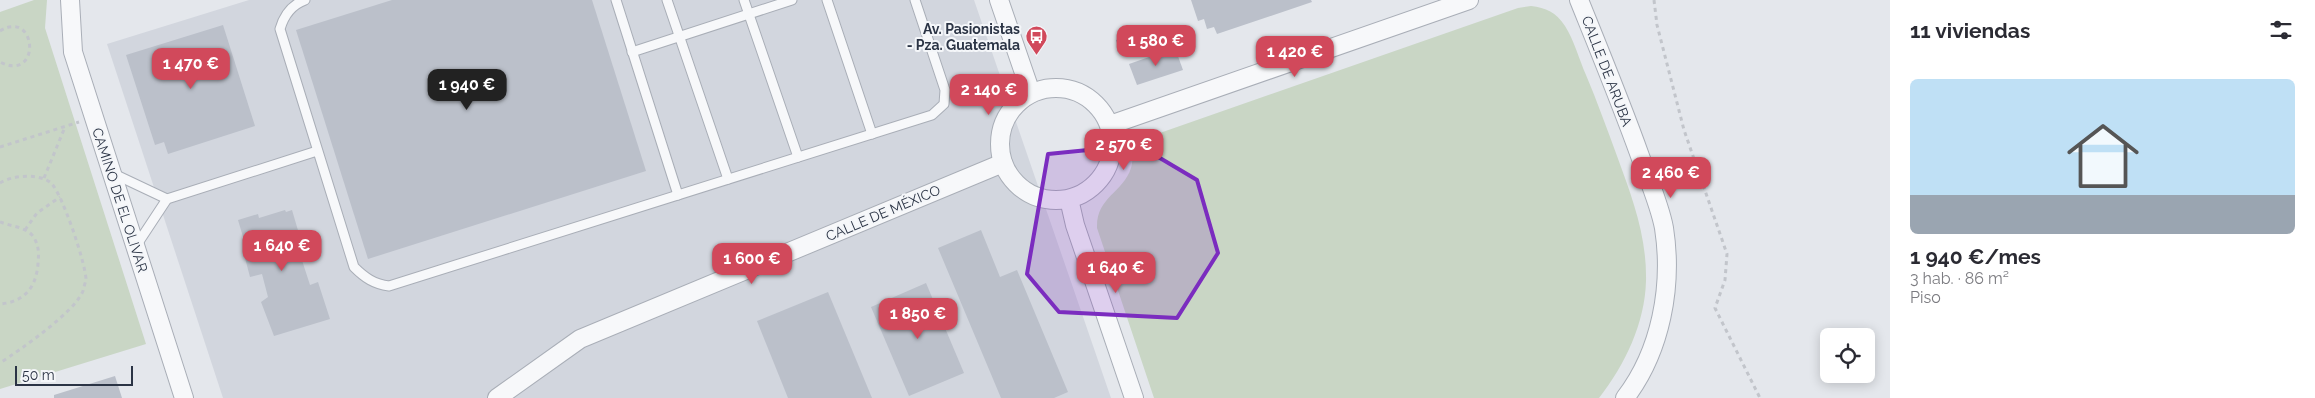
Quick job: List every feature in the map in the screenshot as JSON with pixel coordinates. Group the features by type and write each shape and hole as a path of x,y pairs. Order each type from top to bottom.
{"street":[{"name":"CAMINO DE EL OLIVAR","path":"70,0 73,52 184,398"},
{"path":"999,0 1031,93"},
{"path":"1110,125 1469,0"},
{"name":"CALLE DE ARUBA","path":"1579,0 1614,84 1664,227 1667,284 1657,336 1637,383 1625,398"},
{"path":"1050,87 1069,88 1087,96 1101,109 1110,125 1113,144 1110,163 1094,186 1086,192 1068,199 1052,200 1036,197 1022,189 1010,177 1003,163 999,147 1001,130 1012,108 1031,93 1050,87"},
{"name":"CALLE DE MÉXICO","path":"497,398 580,338 1003,163"},
{"path":"1068,199 1075,225 1134,398"}],"lane":[{"path":"305,0 298,2 285,14 280,29 354,267 363,276 377,284 390,286 932,115 944,104 945,90 915,0"},
{"path":"616,0 678,195"},
{"path":"667,0 728,179"},
{"path":"744,0 798,157"},
{"path":"632,52 792,0"},
{"path":"827,0 872,134"},
{"path":"135,246 166,198 317,151"},
{"path":"112,173 166,198"}],"path":[{"path":"1654,0 1657,26 1684,130 1727,254 1725,280 1715,308 1760,398"},
{"path":"0,31 9,27 21,29 26,33 31,44 29,56 20,64 13,66 0,62"},
{"path":"0,146 71,125"},
{"path":"44,178 65,127"},
{"path":"0,184 20,177 44,178 53,185 60,197 84,268 86,280 76,302 27,345 0,363"},
{"path":"25,230 37,214 60,197"},
{"path":"0,222 25,230 31,234 39,247 36,281 24,295 12,303 0,304"}],"highlighted area":[{"path":"1138,145 1197,180 1218,253 1177,318 1059,312 1027,274 1048,154"}],"shaded area":[{"path":"249,0 974,0 1111,398 223,398 107,44"}],"green space":[{"path":"34,0 47,0 45,28 146,344 0,389 0,12"},
{"path":"1531,6 1554,14 1562,21 1571,37 1628,186 1644,248 1646,264 1645,297 1638,328 1625,358 1599,398 1154,398 1097,228 1101,209 1122,184 1131,168 1137,141 1518,8"}],"water":[{"path":"1158,27 1162,39 1120,52 1116,40"}],"building":[{"path":"392,0 592,0 646,171 368,259 296,30"},
{"path":"1191,0 1311,0 1312,2 1217,34 1214,27 1207,29 1204,19 1198,21"},
{"path":"223,25 255,126 168,154 164,142 155,145 126,55"},
{"path":"1175,48 1183,70 1137,85 1129,64"},
{"path":"285,210 286,212 292,210 302,244 298,245 299,251 310,285 318,282 330,319 274,336 261,302 268,297 262,274 250,277 245,258 249,257 238,220 258,214 259,218"},
{"path":"981,230 1000,277 1017,270 1068,392 1054,398 1001,398 938,248"},
{"path":"926,283 964,373 909,396 871,307"},
{"path":"828,292 872,398 788,398 757,321"},
{"path":"115,376 122,398 54,398 54,395"}],"place":[{"name":"Av. Pasionistas - Pza. Guatemala","path":"1036,56"}]}
